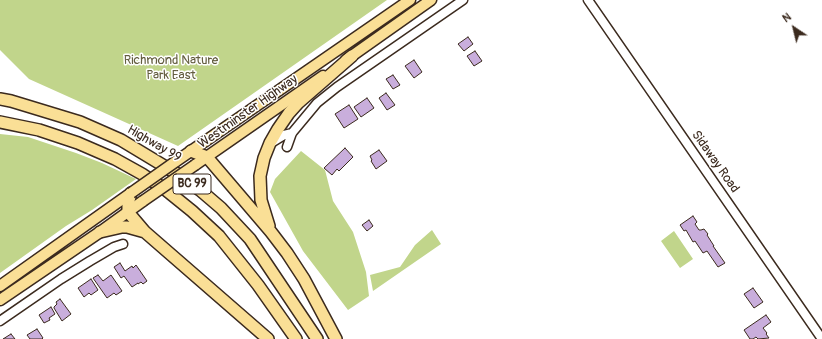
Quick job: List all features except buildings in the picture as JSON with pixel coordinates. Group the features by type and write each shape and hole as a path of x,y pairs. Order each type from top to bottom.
{"highway":[{"path":"271,232 261,200 260,176 264,158 270,143 278,129 298,103 352,56"},
{"name":"Highway 99","path":"4,99 80,122 121,140 179,175 200,190 221,208 250,239 317,339"},
{"name":"BC 99","path":"0,122 39,130 78,143 115,159 142,174 166,190 219,236 258,285 296,339"},
{"path":"186,154 207,157 271,232 304,279 336,339"},
{"path":"131,193 128,204 128,212 145,232 268,339"},
{"path":"100,232 127,226 145,232"}],"main road":[{"name":"Westminster Highway","path":"0,286 186,154 410,0"},
{"name":"Westminster Highway","path":"0,300 100,232 431,0"}],"street":[{"path":"287,147 292,133 317,104 337,87 463,0"},
{"name":"Sidaway Road","path":"588,0 822,339"},
{"path":"270,143 292,133"},
{"path":"0,321 84,264 114,247 123,244"}],"green space":[{"name":"Richmond Nature Park East","path":"0,0 387,0 178,146 29,79 0,50"},
{"path":"0,134 28,137 102,163 136,179 0,273"},
{"path":"301,151 325,170 333,201 353,232 366,272 369,296 348,310 303,251 270,192 275,179"},
{"path":"432,230 441,244 373,291 370,275 400,267 415,245"},
{"path":"674,231 693,259 680,268 661,241"}]}
